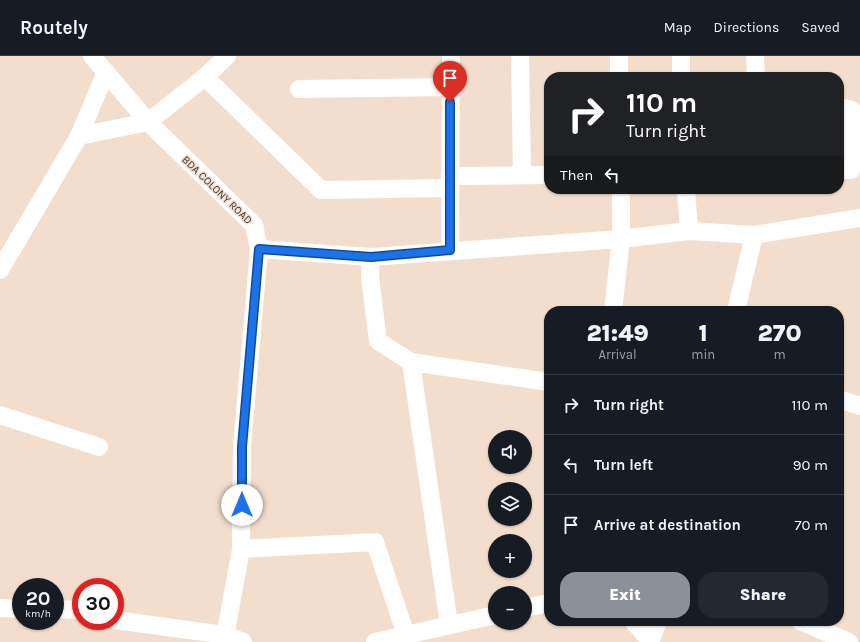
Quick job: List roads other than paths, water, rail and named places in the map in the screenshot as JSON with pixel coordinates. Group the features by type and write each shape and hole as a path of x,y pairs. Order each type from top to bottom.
{"street":[{"name":"BDA COLONY ROAD","path":"92,56 148,122 254,225 259,249 242,447 241,549 224,638"},
{"path":"79,136 148,122 204,77 227,56"},
{"path":"450,250 451,56"},
{"path":"520,56 522,175"},
{"path":"619,56 619,72"},
{"path":"681,56 681,72"},
{"path":"755,56 756,72"},
{"path":"0,270 79,136 106,72"},
{"path":"204,77 321,190 450,182 522,175 544,175"},
{"path":"299,89 450,87"},
{"path":"844,170 851,170 850,113"},
{"path":"614,306 621,239 621,194"},
{"path":"686,194 689,231"},
{"path":"259,249 371,257 450,250 621,239 689,231 754,235 860,218"},
{"path":"737,306 754,235"},
{"path":"371,257 370,277 378,341 411,362 544,381"},
{"path":"411,362 449,625"},
{"path":"844,401 860,406"},
{"path":"0,416 99,447"},
{"path":"241,549 375,542 390,639 488,617"},
{"path":"532,607 544,604"},
{"path":"0,608 12,609"},
{"path":"124,621 243,642"},
{"path":"638,626 651,641 656,626"},
{"path":"812,626 849,642"}]}
